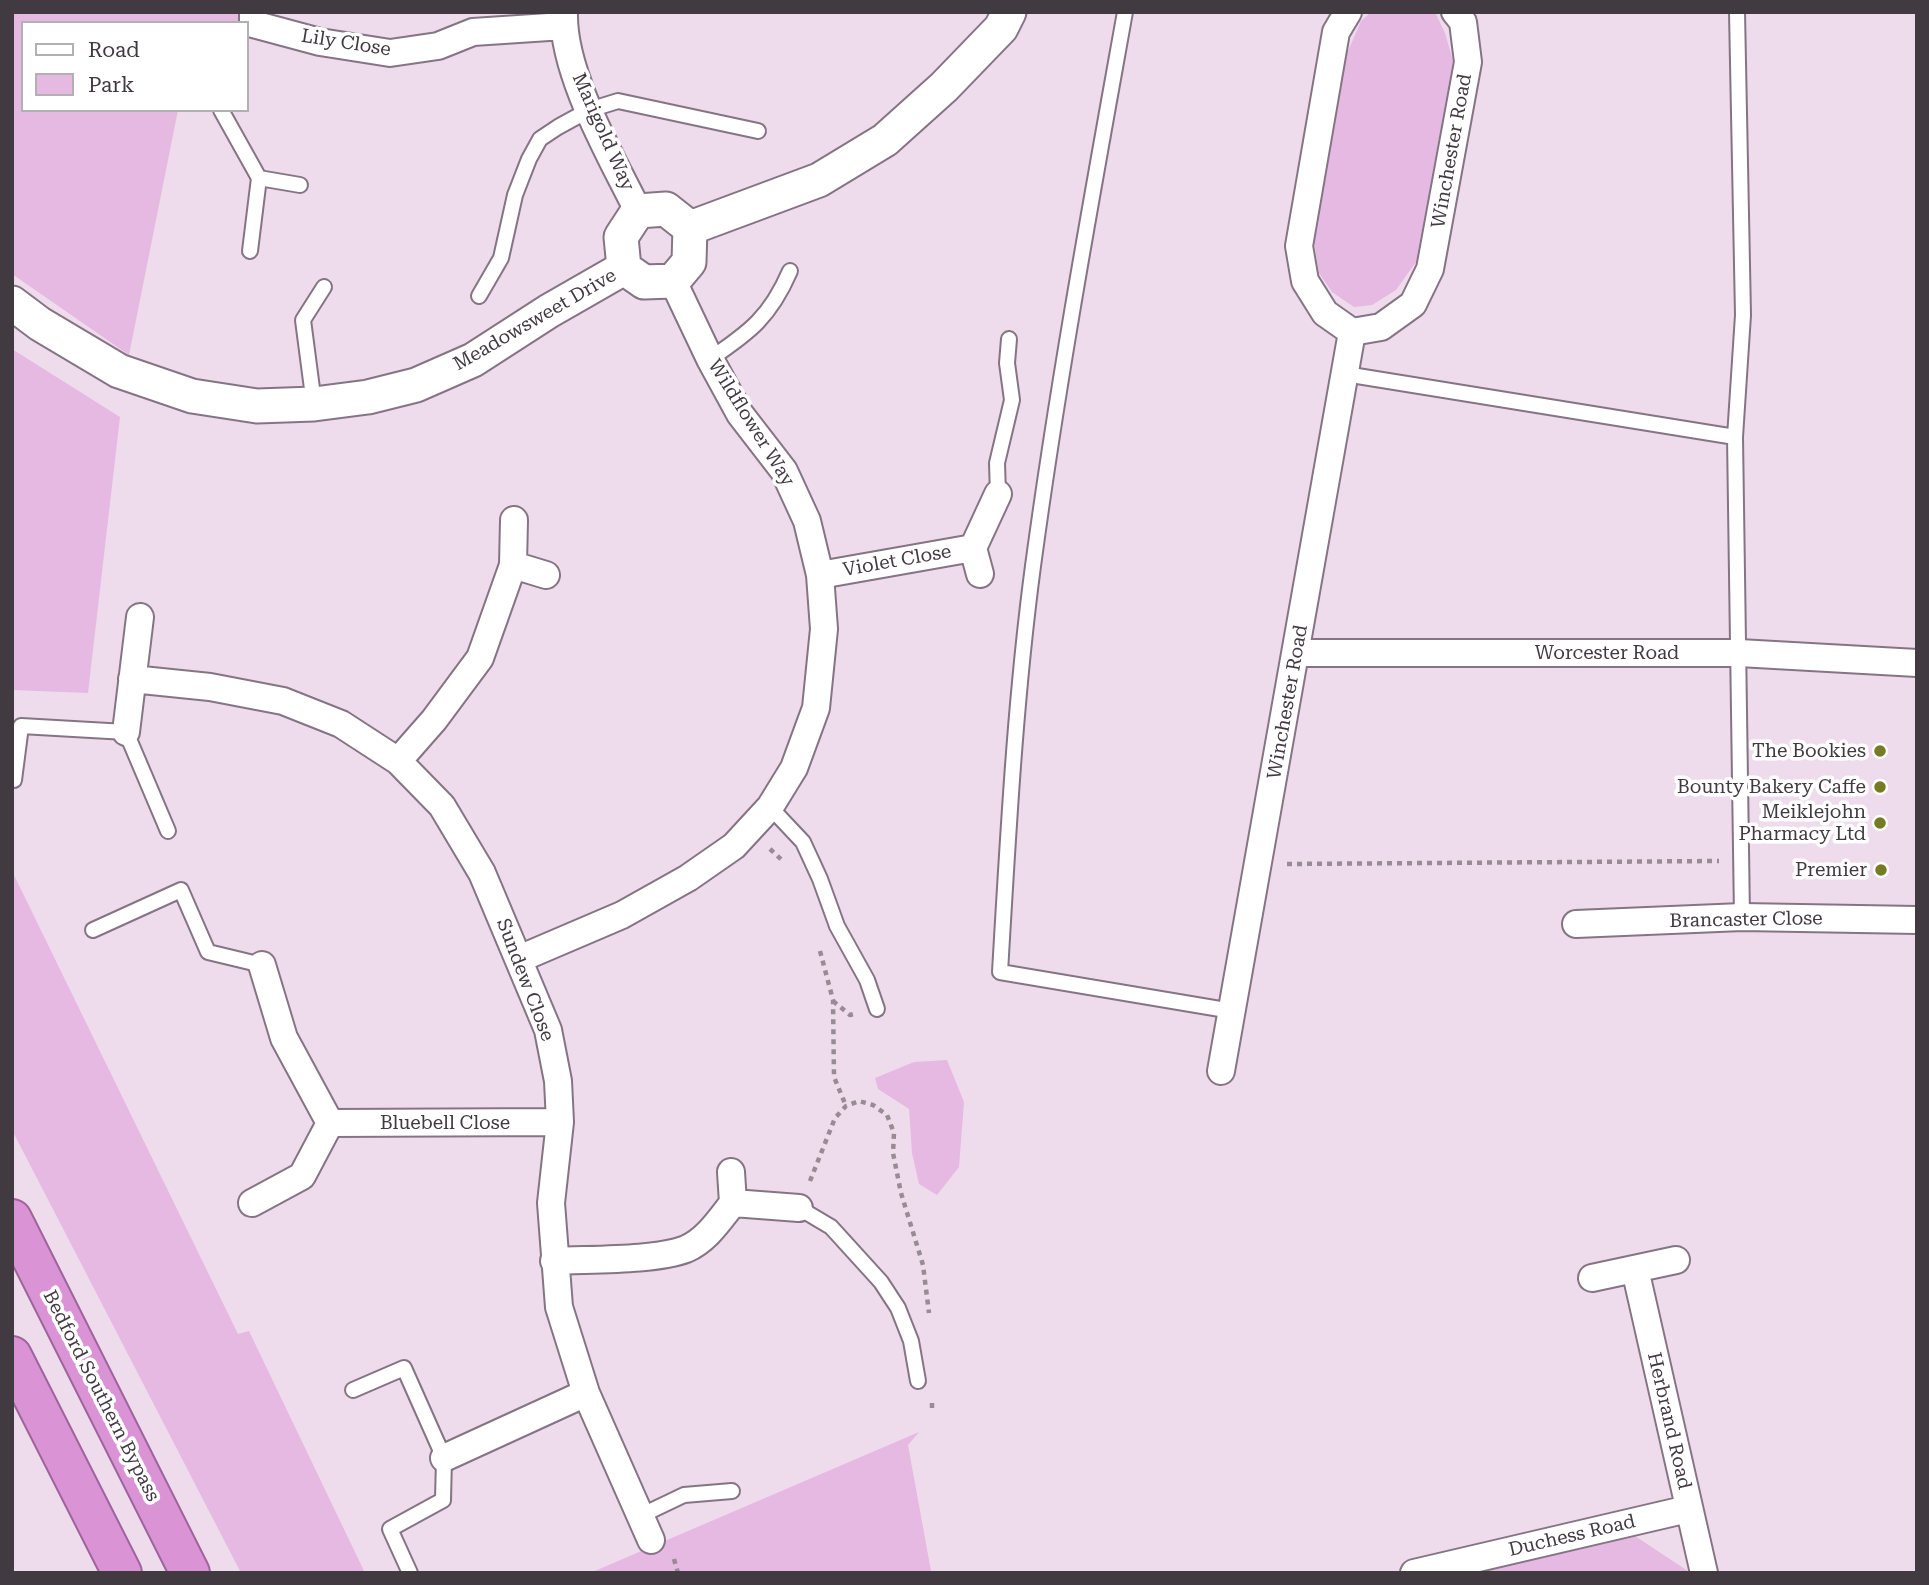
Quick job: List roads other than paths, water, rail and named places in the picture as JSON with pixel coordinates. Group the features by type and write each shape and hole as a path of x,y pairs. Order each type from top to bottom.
{"highway":[{"name":"Bedford Southern Bypass","path":"12,1219 190,1573"},
{"path":"12,1356 122,1573"}],"street":[{"path":"690,228 819,180 885,140 944,87 1001,28 1009,12"},
{"path":"1348,12 1336,32 1299,246 1306,281 1325,313 1352,332"},
{"name":"Winchester Road","path":"1221,1071 1352,332 1381,327 1413,304 1430,270 1468,62 1463,22 1455,12"},
{"name":"Lily Close","path":"251,24 320,42 390,53 438,46 473,32 564,19"},
{"name":"Marigold Way","path":"564,19 574,69 589,110 638,211"},
{"path":"666,209 690,228 689,262 673,281 644,282 624,268 621,237 638,211 666,209"},
{"name":"Meadowsweet Drive","path":"12,303 40,324 119,372 192,396 257,407 314,404 368,397 416,385 461,365 624,268"},
{"name":"Wildflower Way","path":"519,959 622,915 688,878 734,846 770,807 794,768 816,708 824,629 820,575 807,521 784,471 740,414 673,281"},
{"name":"Violet Close","path":"980,574 973,548 998,494"},
{"path":"398,761 434,720 480,659 513,565 514,520"},
{"name":"Violet Close","path":"820,575 973,548"},
{"path":"513,565 546,575"},
{"path":"126,732 140,617"},
{"name":"Worcester Road","path":"1296,653 1739,653 1917,663"},
{"name":"Sundew Close","path":"132,679 210,687 283,701 341,724 398,761 442,806 482,873 548,1030 558,1081 560,1122 551,1203 559,1307 586,1393 646,1528"},
{"name":"Brancaster Close","path":"1576,924 1742,917 1917,920"},
{"path":"253,1203 302,1176 330,1123 284,1038 262,965"},
{"name":"Bluebell Close","path":"330,1123 560,1122"},
{"path":"554,1261 655,1255 687,1248 711,1231 733,1202 731,1172"},
{"path":"733,1202 799,1208"},
{"path":"1592,1278 1676,1260"},
{"name":"Herbrand Road","path":"1635,1269 1704,1573"},
{"path":"444,1458 586,1393"},
{"name":"Duchess Road","path":"1414,1573 1688,1509"}],"lane":[{"path":"1125,12 1059,394 1033,568 1009,807 1000,972 1232,1011"},
{"path":"1737,12 1743,315 1735,437 1742,917"},
{"path":"480,296 501,258 515,195 540,139 589,110 618,101 758,131"},
{"path":"221,112 259,178 250,251"},
{"path":"259,178 300,185"},
{"path":"710,359 749,333 778,298 790,271"},
{"path":"314,404 303,320 324,288"},
{"path":"998,494 997,463 1012,400 1007,363 1009,339"},
{"path":"1345,374 1735,437"},
{"path":"13,780 21,726 126,732 168,831"},
{"path":"770,807 803,842 837,926 867,980 877,1009"},
{"path":"93,930 181,890 208,952 262,965"},
{"path":"799,1208 831,1227 881,1282 898,1308 911,1341 918,1381"},
{"path":"353,1390 404,1368 444,1458 443,1500 390,1529 410,1573"},
{"path":"646,1528 684,1495 732,1491"}],"place":[{"name":"The Bookies","path":"1880,751"},
{"name":"Bounty Bakery Caffe","path":"1880,787"},
{"name":"Meiklejohn Pharmacy Ltd","path":"1880,823"},
{"name":"Premier","path":"1881,870"}]}
